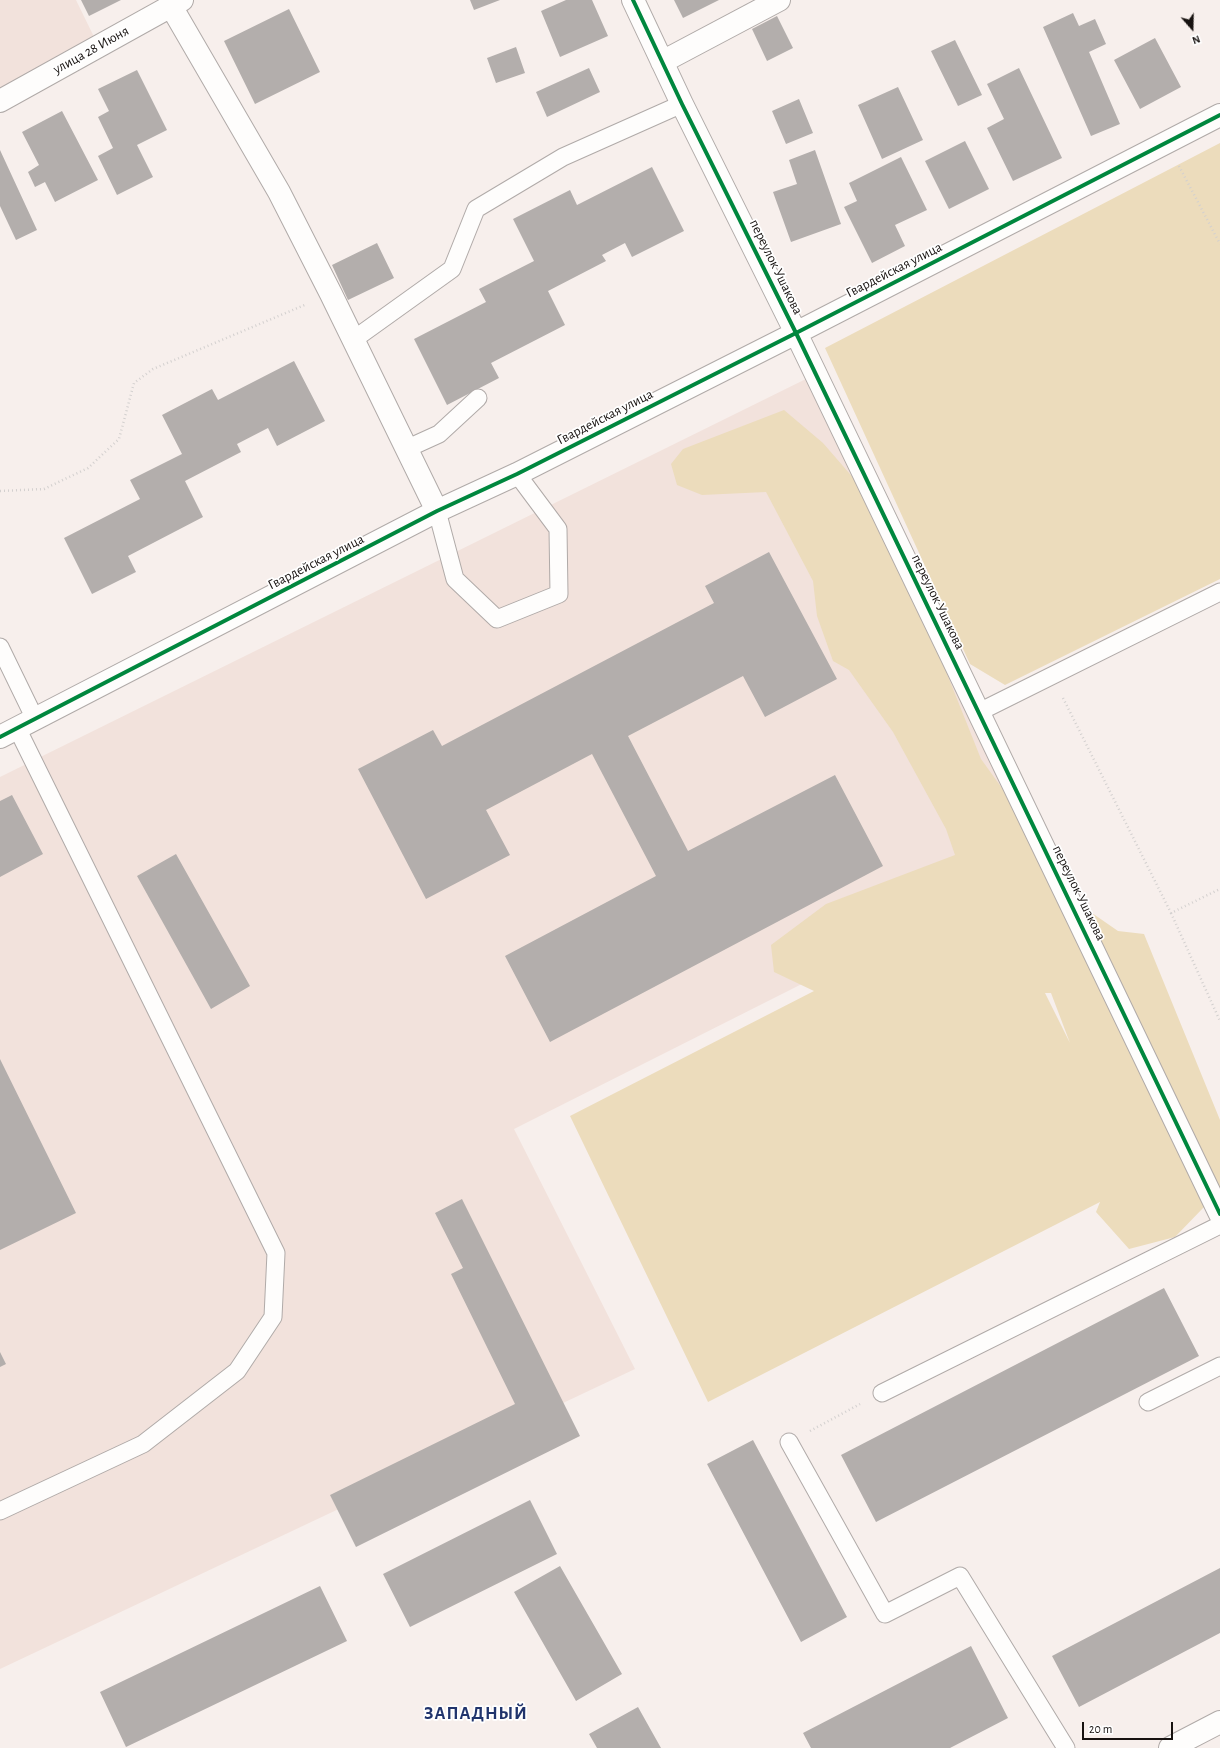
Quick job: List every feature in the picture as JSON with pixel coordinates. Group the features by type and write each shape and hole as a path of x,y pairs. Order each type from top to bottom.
{"street":[{"name":"переулок Ушакова","path":"633,0 682,104 796,333 1220,1214"},
{"path":"662,62 779,0"},
{"path":"177,3 279,192 331,294 437,511"},
{"name":"улица 28 Июня","path":"0,100 177,3"},
{"name":"Гвардейская улица","path":"17,728 437,511 517,474 796,333 1220,115"},
{"path":"1170,1748 1220,1722"}],"lane":[{"path":"353,340 452,269 476,209 563,157 682,104"},
{"path":"406,449 439,434 478,398"},
{"path":"437,511 455,579 497,619 559,594 558,529 517,474"},
{"path":"979,712 1220,592"},
{"path":"0,647 17,728 276,1253 273,1317 237,1371 143,1444 0,1511"},
{"path":"882,1393 1220,1225"},
{"path":"1148,1402 1220,1366"},
{"path":"789,1442 885,1614 960,1576 1066,1748"}],"path":[{"path":"1166,142 1220,244"},
{"path":"0,491 44,489 88,468 119,439 134,382 153,369 331,294"},
{"path":"1051,676 1172,913 1220,1021"},
{"path":"1172,913 1220,889"},
{"path":"789,1442 882,1393"}],"shaded area":[{"path":"0,0 76,0 96,41 0,88"},
{"path":"1220,143 1220,579 1005,685 970,664 825,348"},
{"path":"816,374 1050,859 514,1129 635,1369 0,1669 0,777"},
{"path":"784,410 823,443 882,511 981,759 1092,913 1118,931 1144,934 1220,1120 1220,1197 1206,1205 1175,1237 1129,1249 1096,1212 1100,1202 708,1402 570,1116 814,991 774,972 771,945 826,904 955,855 946,829 893,732 849,670 833,661 817,616 813,581 766,492 702,495 677,485 671,464 683,449","holes":["1045,993 1051,993 1070,1043"]}],"building":[{"path":"81,0 121,0 89,16"},
{"path":"470,0 500,0 474,10"},
{"path":"566,0 592,0 608,36 560,57 541,11"},
{"path":"674,0 719,0 683,18"},
{"path":"289,9 320,72 255,104 224,41"},
{"path":"1073,13 1079,26 1095,19 1106,44 1089,52 1120,124 1091,136 1043,27"},
{"path":"777,16 793,48 767,61 752,29"},
{"path":"1155,38 1181,87 1140,109 1114,60"},
{"path":"955,40 982,95 958,106 931,51"},
{"path":"516,47 525,73 496,83 487,58"},
{"path":"589,68 600,92 547,117 536,92"},
{"path":"1019,68 1062,158 1013,181 987,128 1004,119 987,84"},
{"path":"137,70 167,130 137,145 153,177 117,195 98,156 113,148 98,117 109,111 98,89"},
{"path":"898,87 923,140 882,159 858,105"},
{"path":"799,99 813,133 786,144 772,111"},
{"path":"62,111 98,180 55,202 45,182 35,187 28,172 39,165 22,132"},
{"path":"965,141 989,189 949,209 925,161"},
{"path":"0,150 37,230 16,240 0,206"},
{"path":"815,150 841,224 791,242 773,192 797,184 789,160"},
{"path":"901,157 927,210 895,225 905,246 872,263 844,207 857,201 849,183"},
{"path":"652,167 684,231 632,257 625,243 602,255 606,261 548,291 565,325 491,363 499,378 447,405 414,339 486,302 479,289 534,261 513,219 570,190 577,205"},
{"path":"377,243 394,278 348,300 332,265"},
{"path":"294,361 325,421 277,446 268,428 237,444 241,452 185,481 203,517 128,556 136,572 92,594 64,538 140,499 130,480 182,454 162,415 212,389 218,400"},
{"path":"769,552 837,679 765,717 743,676 628,736 688,851 835,775 883,866 550,1042 505,956 656,876 592,754 486,810 510,855 426,899 358,769 433,730 442,746 714,603 705,586"},
{"path":"12,795 43,854 0,877 0,801"},
{"path":"176,854 250,986 211,1009 137,876"},
{"path":"0,1059 76,1213 0,1250"},
{"path":"462,1199 580,1436 356,1547 330,1495 515,1404 451,1274 463,1268 435,1213"},
{"path":"1164,1288 1199,1356 876,1522 841,1455"},
{"path":"0,1352 6,1364 0,1367"},
{"path":"753,1440 847,1617 801,1642 707,1464"},
{"path":"530,1500 557,1554 410,1627 383,1574"},
{"path":"560,1566 622,1674 576,1701 514,1592"},
{"path":"1220,1568 1220,1633 1079,1707 1052,1656"},
{"path":"320,1586 347,1641 126,1747 100,1692"},
{"path":"971,1646 1008,1718 950,1748 811,1748 803,1733"},
{"path":"638,1707 661,1748 597,1748 589,1734"}],"cycle path":[{"path":"633,0 682,104 796,333 1220,1214"},
{"path":"0,737 437,511 517,474 796,333 1220,115"}],"district":[{"name":"ЗАПАДНЫЙ","path":"476,1714"}]}
